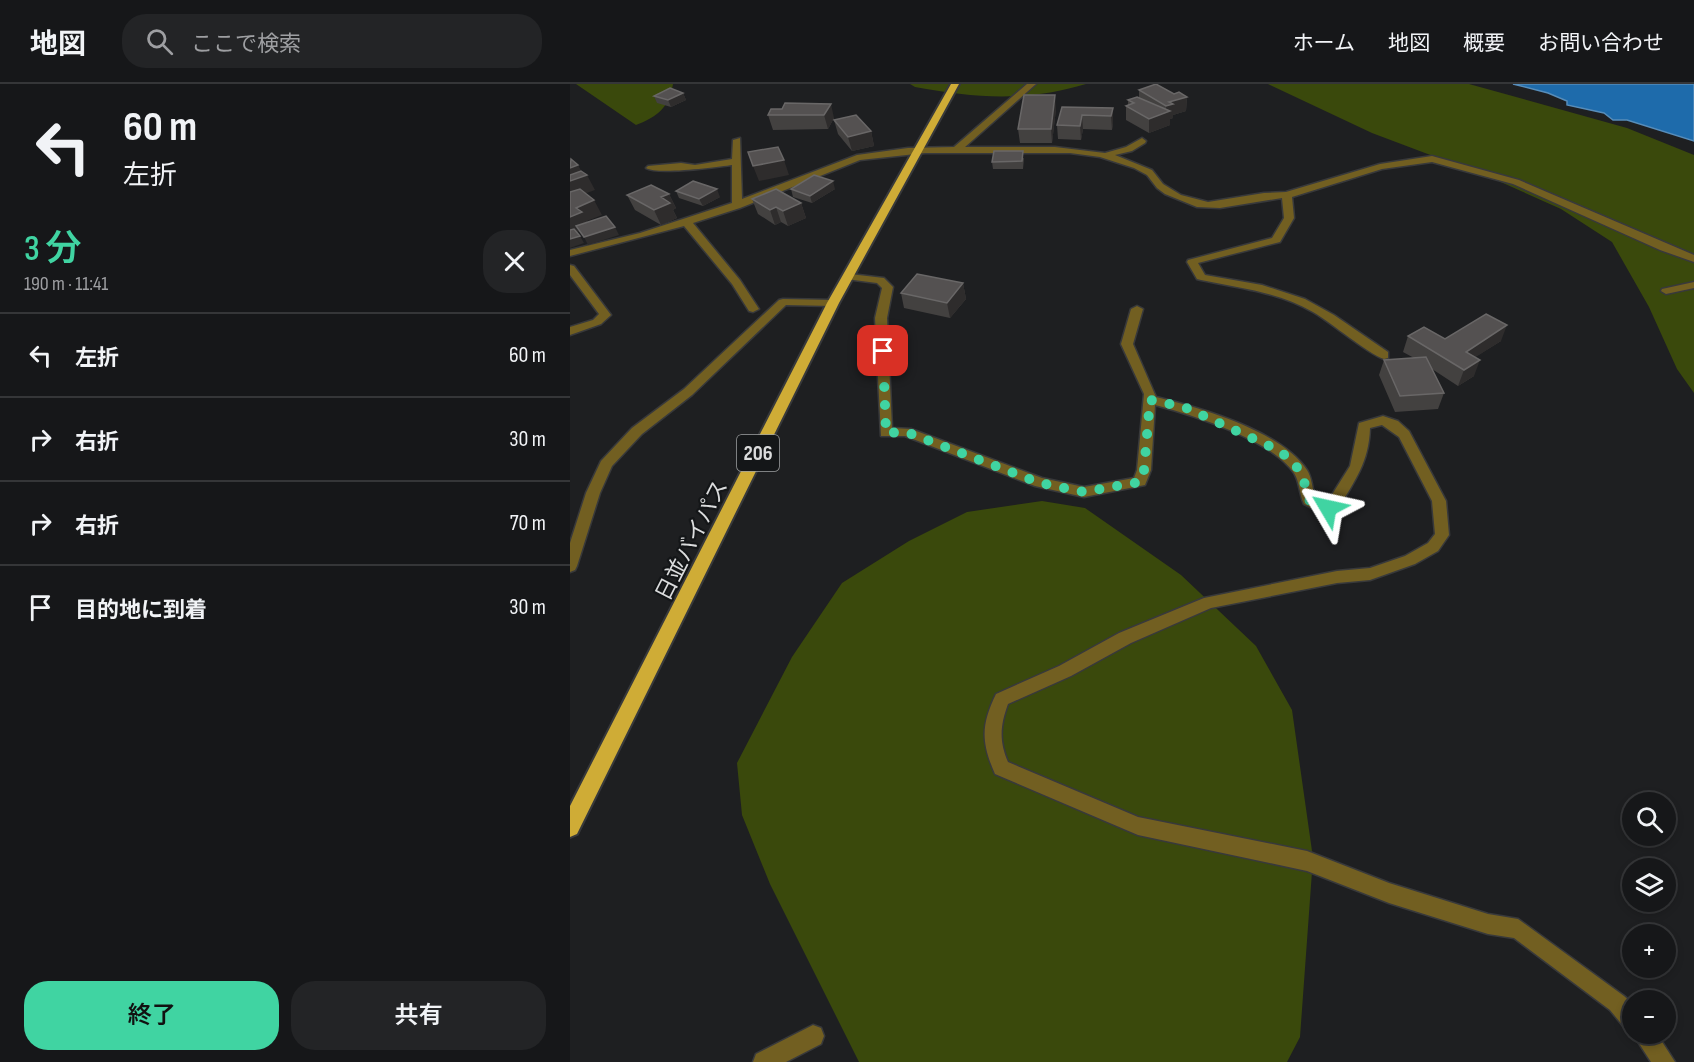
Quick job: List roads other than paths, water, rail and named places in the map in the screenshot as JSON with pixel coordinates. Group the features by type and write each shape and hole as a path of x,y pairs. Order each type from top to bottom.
{"highway":[{"name":"日並バイパス","path":"570,827 833,303 850,277 956,84"}],"street":[{"path":"956,150 1032,84"},
{"path":"737,140 737,206"},
{"path":"570,252 596,248 737,206 857,158 919,149 1048,150 1103,155 1122,152 1142,141"},
{"path":"1103,155 1150,172 1160,186 1187,202 1200,205 1238,202 1271,194 1287,195 1397,163 1419,158 1432,159 1516,182 1664,248 1694,258"},
{"path":"651,168 681,166 695,168 737,162"},
{"path":"1287,195 1289,218 1276,240 1204,256 1192,262 1201,277 1271,291 1304,303 1350,330 1384,355"},
{"path":"686,222 736,282 753,309"},
{"path":"570,268 605,315 597,322 570,331"},
{"path":"850,277 880,280 888,287 881,318 886,433 906,432 1040,483 1084,492 1140,482 1144,470 1150,394 1127,344 1137,309"},
{"path":"1666,291 1694,285"},
{"path":"570,566 593,493 606,464 637,431 688,392 783,302 833,303"},
{"path":"1150,400 1184,407 1278,450 1292,461 1302,474 1309,500 1321,508 1333,506 1357,466 1363,444 1364,426 1383,420 1393,424 1404,434 1439,501 1442,535 1433,547 1410,560 1370,574 1337,577 1209,602 1125,638 1065,671 1002,699 993,722 991,741 1001,768 1138,826 1307,861 1400,896 1488,924 1518,929 1622,1008"},
{"path":"764,1062 813,1036"},
{"path":"1651,1044 1664,1062"}],"water":[{"path":"1513,84 1694,84 1694,141 1627,120 1613,120 1604,113 1567,105 1567,101 1548,93"}]}
